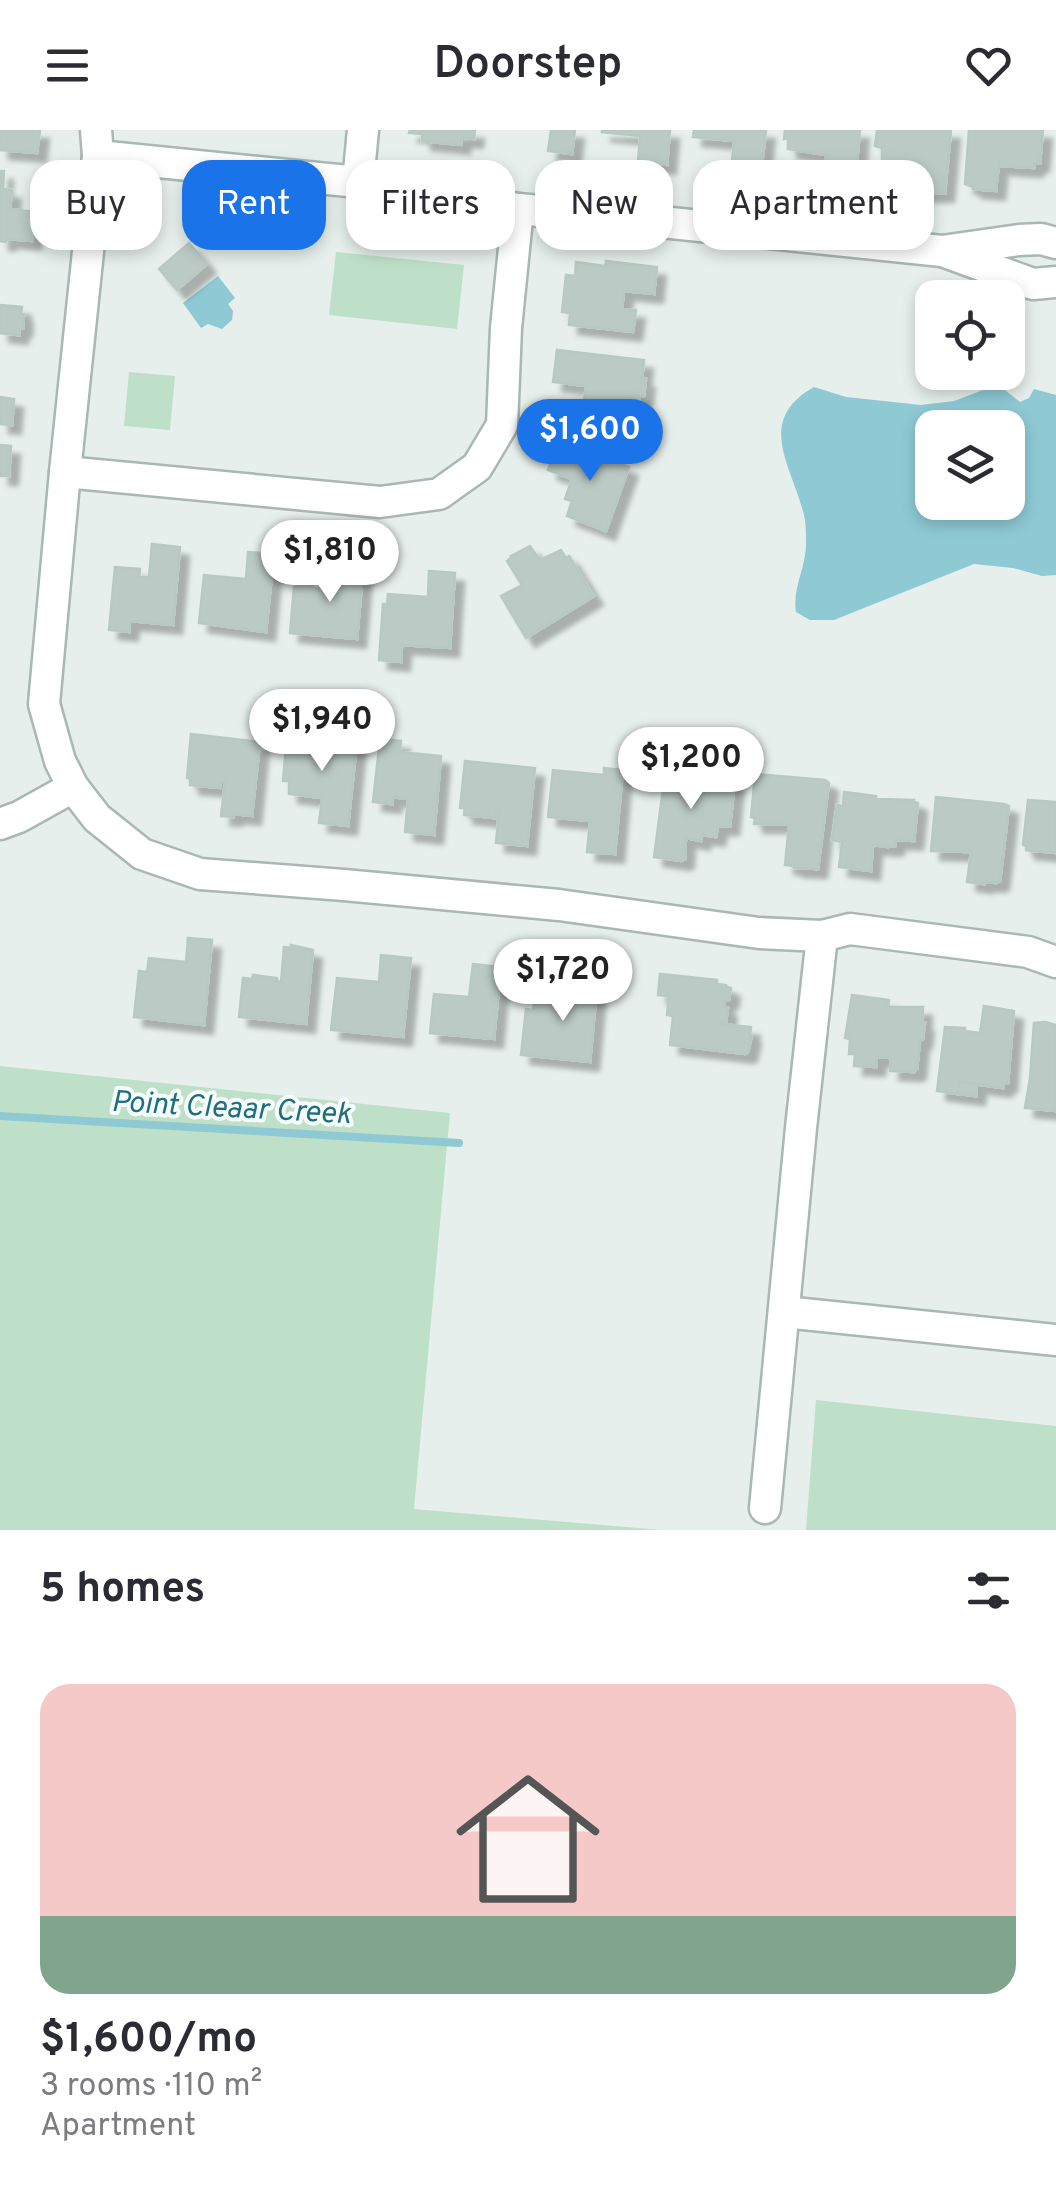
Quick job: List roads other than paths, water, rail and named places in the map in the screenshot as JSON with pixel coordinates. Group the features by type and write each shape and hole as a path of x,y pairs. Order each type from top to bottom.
{"street":[{"path":"360,160 363,130"},
{"path":"346,180 97,143 44,704 60,760 97,818 142,854 200,874 559,905 760,933 822,936 850,929 1047,954"},
{"path":"515,208 942,251 1033,284 1056,282"},
{"path":"65,472 380,502 439,494 477,467 502,425 506,328 518,209"},
{"path":"942,251 1041,238 1056,243"},
{"path":"0,824 74,787"},
{"path":"766,1508 800,1128 822,936"},
{"path":"784,1312 1056,1340"}],"water":[{"path":"218,276 235,298 228,304 233,311 232,320 222,329 208,324 201,328 183,303"},
{"path":"814,387 846,397 921,405 954,401 983,390 1005,390 1020,402 1029,398 1034,389 1056,395 1056,575 974,564 834,620 810,620 796,612 806,527 782,443 786,414 796,400"}],"waterway":[{"name":"Point Cleaar Creek","path":"0,1116 459,1143"}]}
